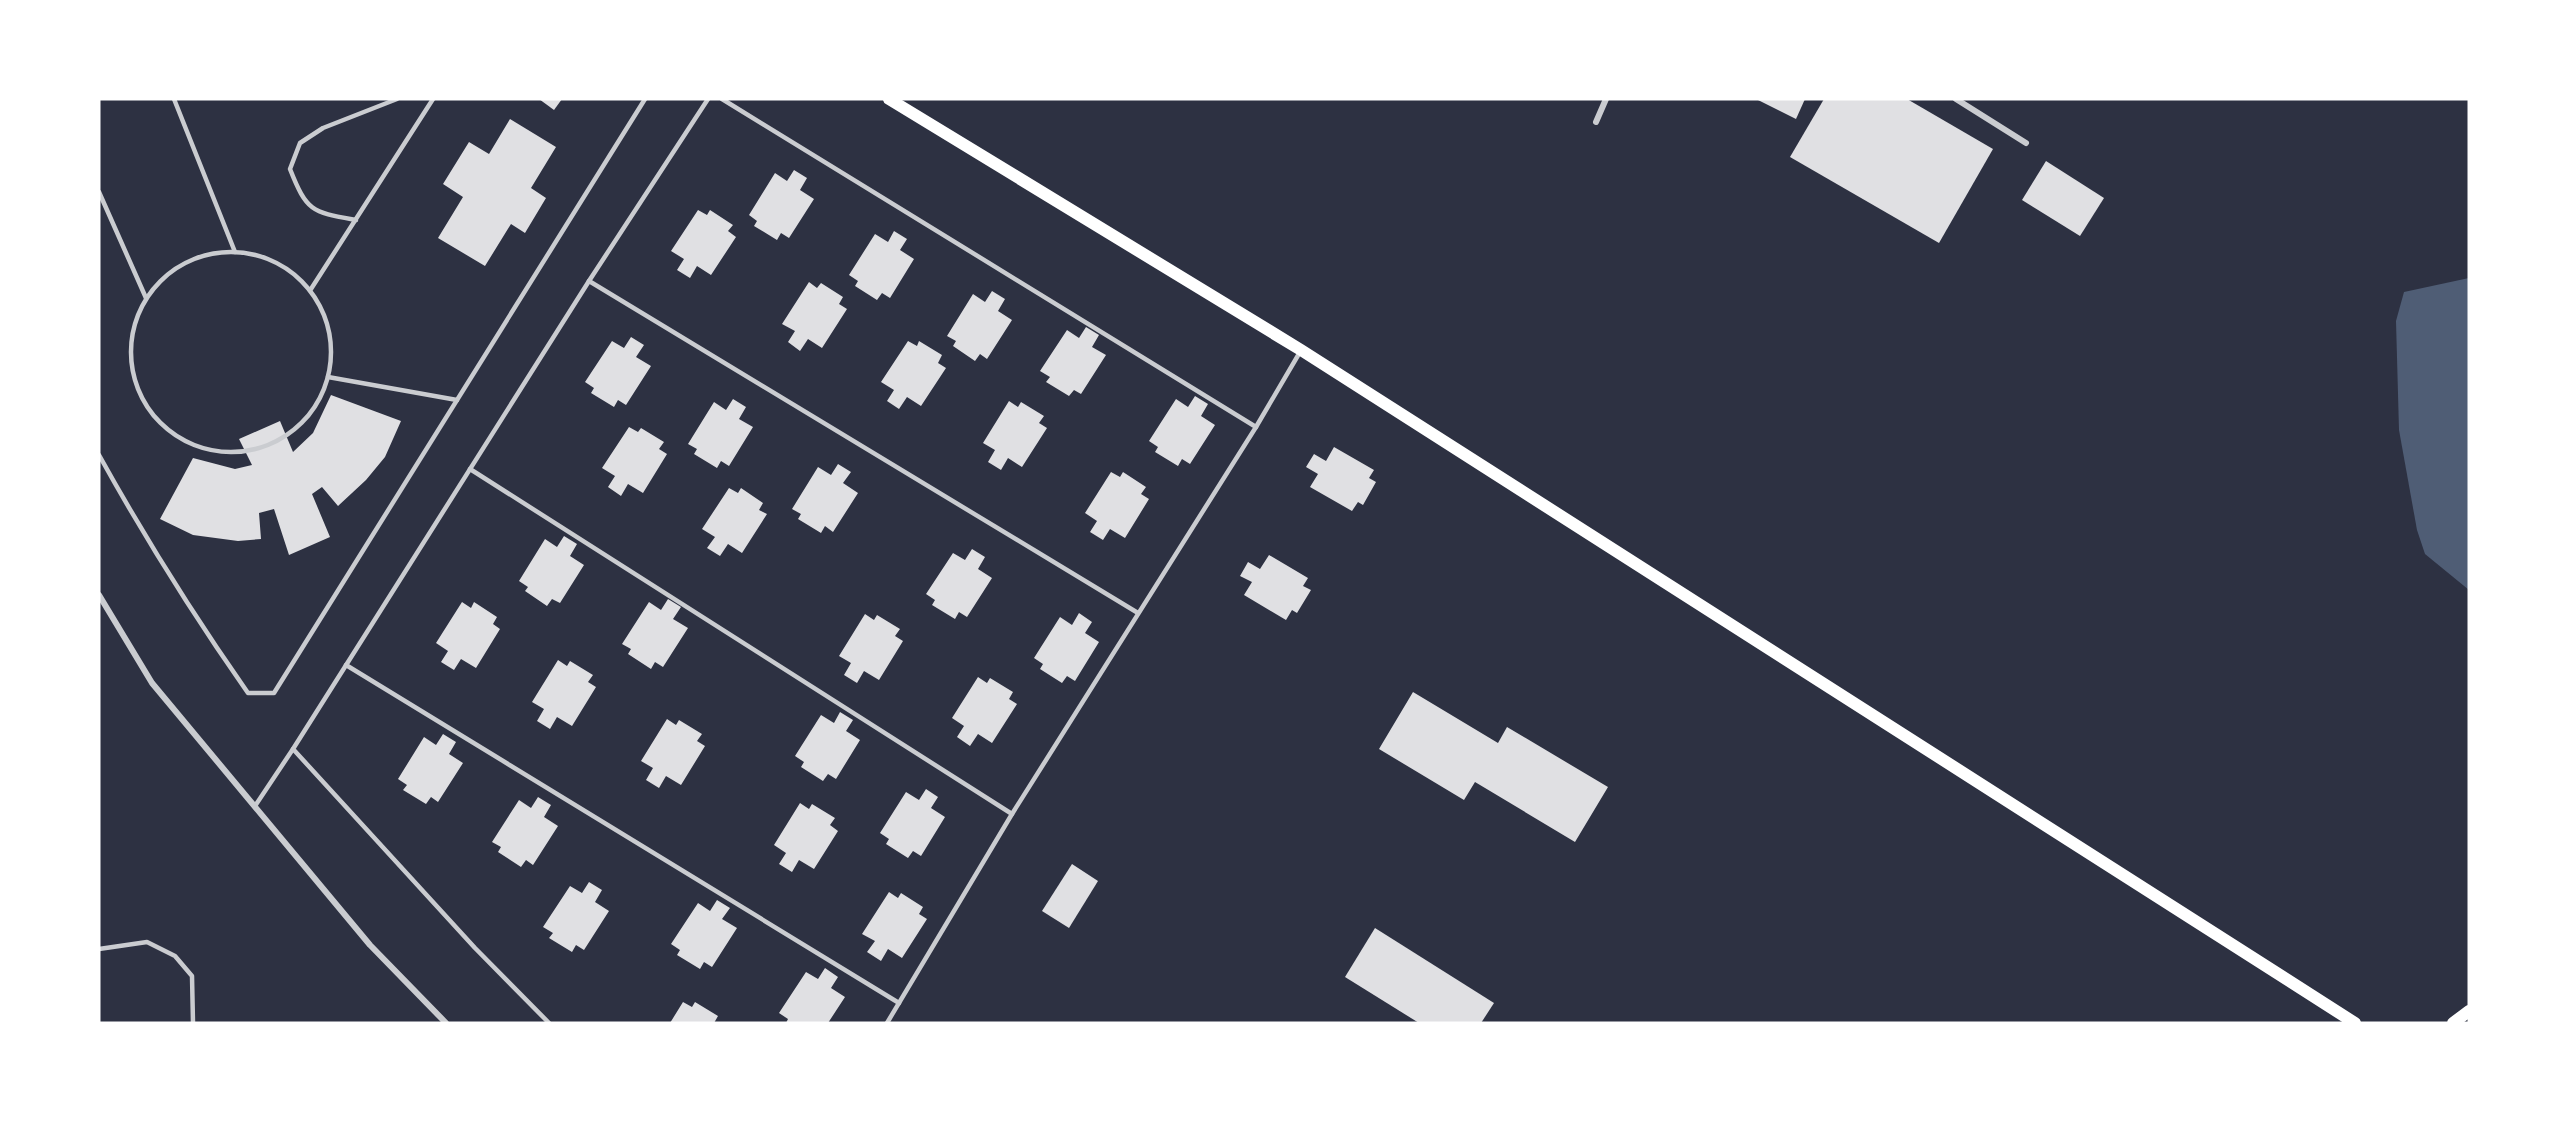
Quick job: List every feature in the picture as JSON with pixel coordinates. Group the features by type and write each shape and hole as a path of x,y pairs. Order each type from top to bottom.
{"main road":[{"path":"889,99 1301,350 2355,1023"},
{"path":"2453,1023 2469,1011"}],"street":[{"path":"1596,122 1606,99"},
{"path":"1956,99 2026,143"},
{"path":"99,595 152,683 370,945 446,1023"}],"lane":[{"path":"174,99 235,252"},
{"path":"356,220 320,213 301,197 290,169 300,144 323,128 398,99"},
{"path":"311,288 433,99"},
{"path":"99,455 139,528 187,606 248,693 274,693 645,99"},
{"path":"255,806 589,281 708,99"},
{"path":"722,99 1256,427"},
{"path":"99,192 146,297"},
{"path":"235,252 262,256 287,268 311,288 324,316 329,338 331,349 328,377 310,413 292,433 268,447 243,454 220,452 187,443 160,423 140,395 131,363 133,329 146,297 170,272 201,256 235,252"},
{"path":"589,281 1138,613"},
{"path":"887,1023 1012,814 1256,427 1301,350"},
{"path":"328,377 457,400"},
{"path":"470,469 1012,814"},
{"path":"346,665 899,1003"},
{"path":"293,749 475,948 549,1023"},
{"path":"99,949 147,942 175,956 192,976 194,1023"}],"water":[{"path":"2469,278 2469,590 2425,554 2417,530 2399,430 2396,321 2404,292"}],"building":[{"path":"539,99 562,99 554,110"},
{"path":"1756,99 1805,99 1796,119"},
{"path":"1824,99 1907,99 1993,149 1939,243 1790,157"},
{"path":"510,119 556,147 531,188 546,198 525,233 511,224 485,266 438,238 463,197 443,184 469,142 489,154"},
{"path":"2046,161 2104,198 2080,236 2022,200"},
{"path":"794,170 807,178 800,190 814,199 789,238 781,233 777,240 754,226 757,221 749,215 775,173 787,181"},
{"path":"698,210 707,215 710,210 733,225 728,231 736,237 711,275 697,266 690,278 677,270 684,259 671,251"},
{"path":"894,231 907,239 900,250 914,259 890,298 882,293 877,300 855,286 858,281 849,275 875,234 888,242"},
{"path":"809,282 817,288 821,283 843,297 839,304 847,309 822,348 808,339 800,351 788,342 795,331 782,324"},
{"path":"992,291 1005,299 998,311 1012,320 987,359 980,354 975,361 953,346 956,341 947,336 973,294 985,302"},
{"path":"1086,327 1099,335 1092,347 1106,355 1081,394 1074,390 1069,396 1046,382 1050,377 1040,371 1067,330 1079,338"},
{"path":"631,337 644,345 636,357 651,366 626,405 618,400 614,407 591,393 594,388 585,382 612,341 624,348"},
{"path":"908,341 917,346 919,341 942,355 938,363 946,368 921,406 907,397 899,409 887,401 894,390 881,382"},
{"path":"331,395 401,421 385,457 366,480 338,506 322,487 312,494 330,537 289,555 274,509 259,513 261,539 238,541 193,535 160,519 193,458 235,469 252,465 239,439 280,421 293,452 313,433"},
{"path":"1195,396 1208,404 1201,416 1215,425 1190,464 1182,459 1178,466 1155,452 1158,447 1149,441 1176,399 1188,407"},
{"path":"733,399 746,407 739,419 753,427 729,466 721,461 717,468 694,454 697,449 688,444 714,402 726,410"},
{"path":"1009,401 1018,407 1021,402 1044,416 1039,423 1047,428 1022,467 1008,458 1001,470 988,462 995,450 983,443"},
{"path":"629,427 638,432 641,428 664,442 659,449 667,454 643,493 628,484 621,496 608,487 615,476 602,468"},
{"path":"1334,447 1374,470 1369,478 1376,482 1363,505 1358,502 1352,511 1310,487 1318,474 1306,467 1314,454 1326,461"},
{"path":"838,464 851,472 843,483 858,493 833,532 825,526 821,533 798,519 801,514 792,509 818,467 831,475"},
{"path":"1111,472 1120,477 1123,472 1146,487 1141,494 1149,499 1125,538 1110,529 1103,540 1090,532 1097,521 1085,513"},
{"path":"729,488 738,493 741,488 763,503 759,510 767,514 742,553 728,544 720,556 707,548 715,537 702,529"},
{"path":"564,536 577,544 570,556 584,565 560,603 552,599 547,606 525,591 528,587 519,581 545,539 557,547"},
{"path":"972,549 985,557 978,569 992,578 967,617 959,612 955,619 932,605 935,600 926,594 953,553 965,560"},
{"path":"1269,555 1308,578 1303,586 1311,590 1297,613 1292,610 1286,620 1244,595 1252,582 1240,576 1248,562 1260,569"},
{"path":"668,599 681,607 673,619 688,628 663,667 655,662 651,669 628,654 631,649 622,644 649,602 661,610"},
{"path":"462,602 471,608 474,602 497,617 493,624 500,629 476,668 461,659 454,670 441,662 448,651 436,643"},
{"path":"1079,613 1092,622 1085,633 1099,642 1075,681 1067,676 1062,683 1040,669 1043,664 1034,658 1060,617 1072,625"},
{"path":"865,614 874,620 877,615 900,629 895,636 903,641 879,680 864,671 857,683 844,675 851,663 839,656"},
{"path":"558,660 567,666 570,661 593,675 588,682 596,687 572,726 557,717 550,729 537,721 544,709 532,702"},
{"path":"978,677 987,683 990,678 1013,692 1009,699 1017,704 992,743 978,734 970,746 957,737 964,726 952,718"},
{"path":"1413,692 1498,743 1507,727 1608,787 1575,842 1475,782 1464,800 1379,749"},
{"path":"840,712 853,720 846,731 860,740 836,779 828,774 823,781 801,767 804,762 795,756 821,715 834,723"},
{"path":"667,719 676,725 679,720 702,734 697,741 705,746 681,785 666,776 659,788 646,780 653,768 641,761"},
{"path":"443,734 456,742 449,754 463,763 438,802 431,797 426,804 403,790 407,785 398,779 424,737 436,745"},
{"path":"926,789 938,797 931,808 945,817 921,856 913,851 908,858 886,844 889,839 880,833 906,792 919,800"},
{"path":"538,797 551,805 544,817 558,826 533,865 526,860 521,867 498,852 501,847 492,842 519,800 531,808"},
{"path":"800,803 809,809 812,804 835,818 830,825 838,831 814,869 799,860 792,872 779,864 786,853 774,845"},
{"path":"1072,864 1098,881 1069,928 1042,911"},
{"path":"589,882 602,890 595,902 609,911 584,950 576,945 572,952 549,938 553,933 543,927 570,886 582,893"},
{"path":"889,892 898,898 901,893 923,907 919,914 927,919 902,958 888,949 881,961 867,952 875,941 862,934"},
{"path":"717,900 730,908 722,919 737,928 712,967 704,962 700,969 677,955 680,950 671,944 698,903 710,911"},
{"path":"1375,928 1494,1003 1481,1023 1419,1023 1345,977"},
{"path":"825,968 838,977 831,988 845,997 828,1023 786,1023 788,1019 779,1013 806,972 818,979"},
{"path":"683,1002 692,1007 695,1002 718,1016 714,1023 670,1023"}]}
